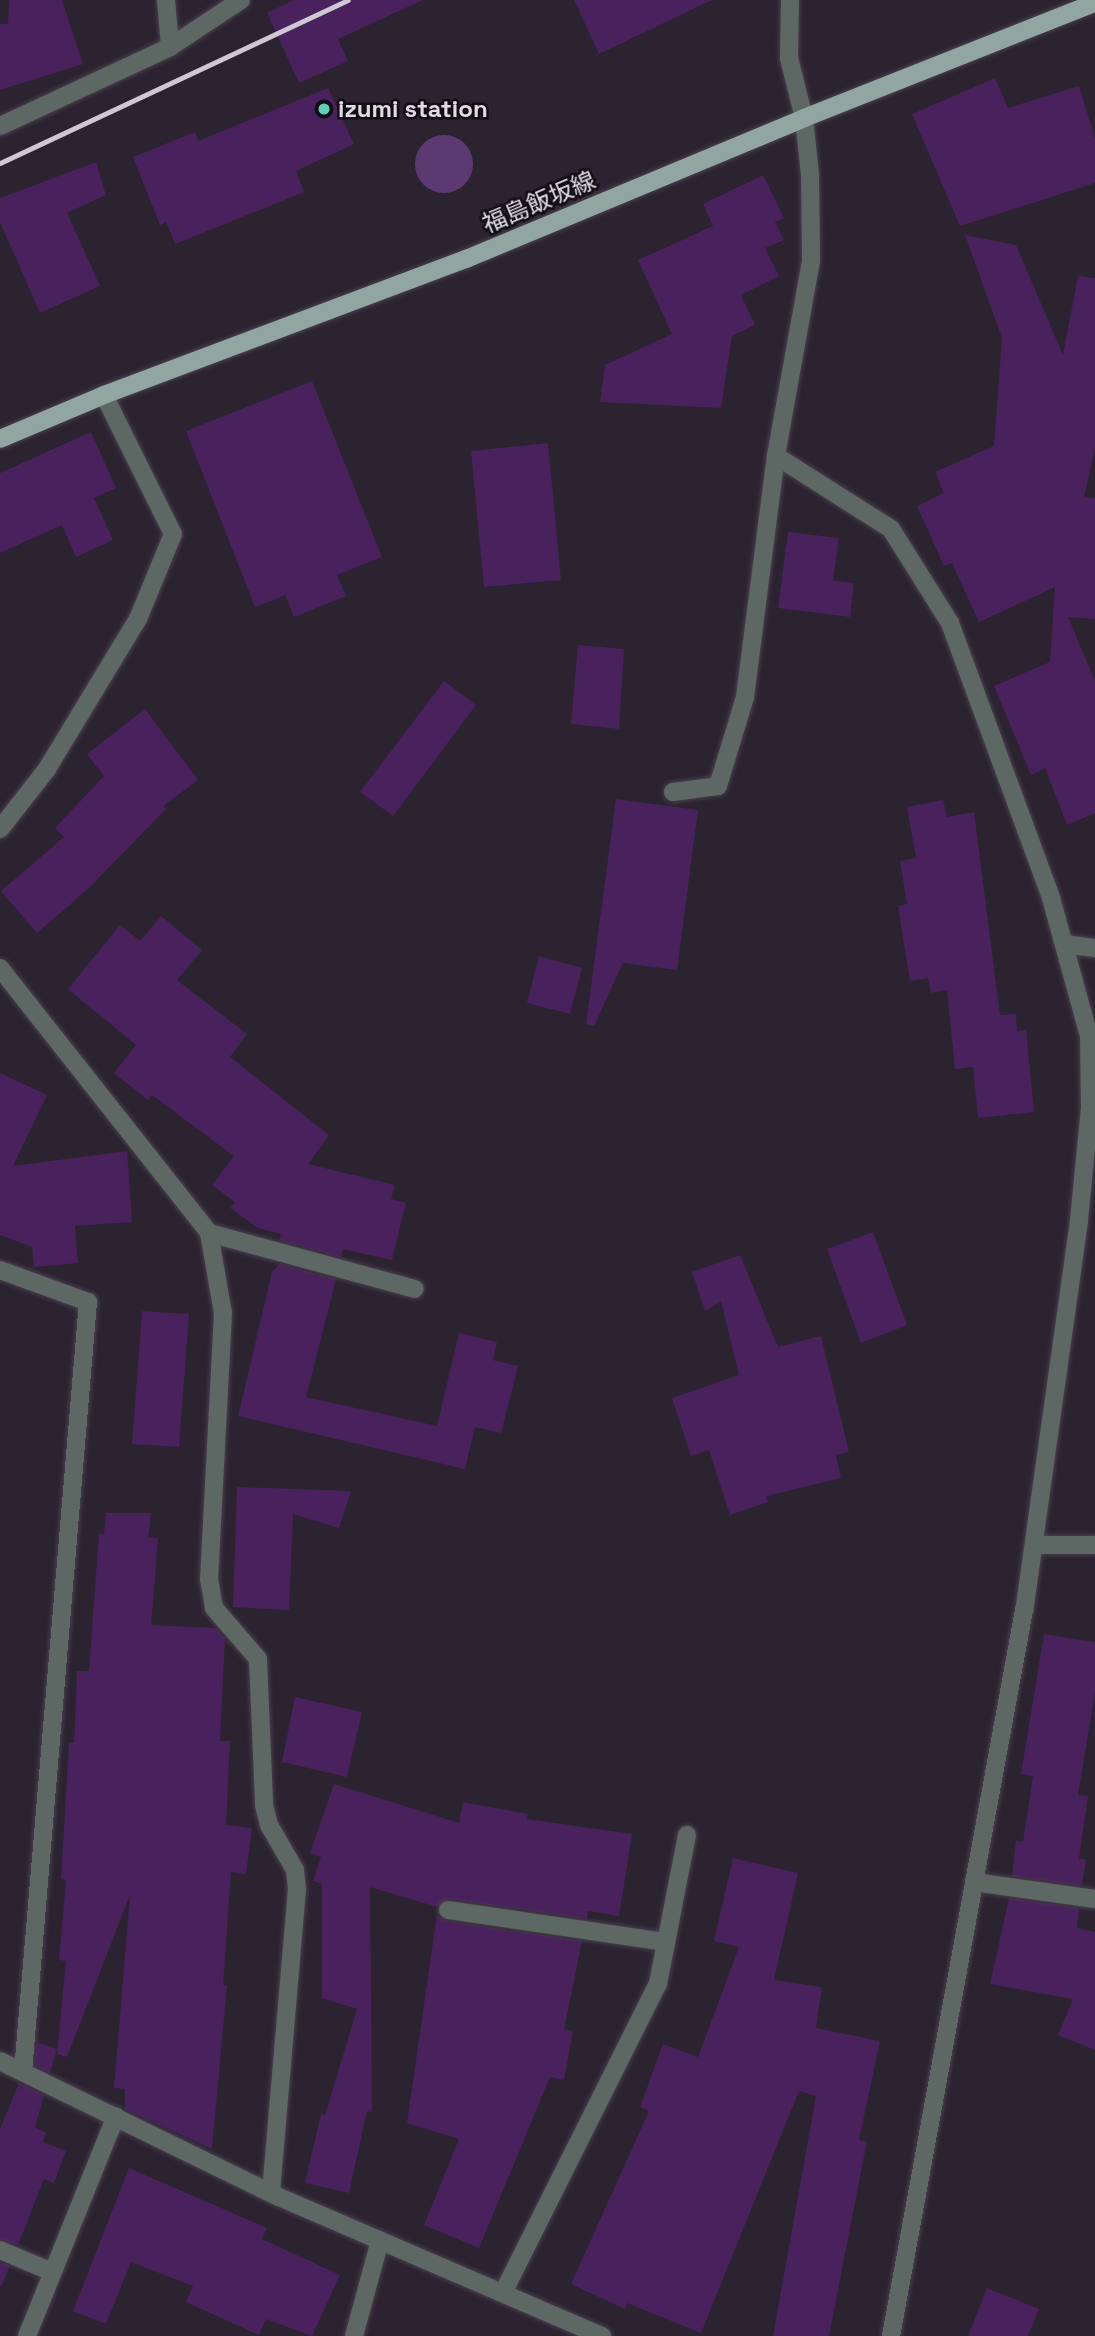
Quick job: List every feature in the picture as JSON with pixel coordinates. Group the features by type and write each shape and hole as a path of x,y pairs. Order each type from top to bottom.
{"main road":[{"name":"福島飯坂線","path":"0,439 104,394 466,259 804,118 1095,3"}],"street":[{"path":"166,0 170,47"},
{"path":"0,126 170,47 241,0"},
{"path":"673,792 718,786 744,697 776,456 811,261 810,174 804,118 789,58 790,0"},
{"path":"0,829 47,769 138,620 173,534 104,394"},
{"path":"776,456 891,529 950,624 1065,944 1088,1036 1093,1108 1034,1545 891,2336"},
{"path":"1065,944 1095,948"},
{"path":"0,968 209,1233 223,1313 209,1579 214,1608 258,1659 264,1805 269,1825 295,1870 297,1889 271,2192"},
{"path":"209,1233 415,1289"},
{"path":"0,1270 88,1302 23,2071"},
{"path":"1034,1545 1095,1545"},
{"path":"503,2293 658,1984 687,1835"},
{"path":"974,1882 1095,1899"},
{"path":"448,1910 666,1942"},
{"path":"0,2062 271,2192 602,2336"},
{"path":"27,2336 116,2116"},
{"path":"354,2336 380,2240"},
{"path":"0,2250 52,2272"}],"shaded area":[{"path":"444,135 455,137 468,148 473,164 471,175 460,188 444,193 433,191 420,180 415,164 417,153 428,140"}],"building":[{"path":"9,0 62,0 83,64 0,90 0,24 8,24"},
{"name":"izumi station","path":"293,0 423,0 338,39 348,61 299,83 267,13"},
{"path":"574,0 712,0 599,54"},
{"path":"995,78 1008,108 1079,86 1095,138 1095,183 960,226 912,114"},
{"path":"328,88 354,144 296,171 304,192 175,244 166,222 160,225 133,157 195,132 198,141"},
{"path":"96,162 106,195 67,213 100,286 40,313 0,222 0,198"},
{"path":"763,175 784,218 775,222 784,240 765,248 779,276 741,295 755,325 732,336 721,408 600,402 605,365 672,334 638,260 713,226 703,204"},
{"path":"965,235 1016,245 1063,355 1078,276 1095,278 1095,448 1084,497 1095,498 1095,619 1068,617 1095,681 1095,813 1067,825 1045,768 1031,775 994,686 1050,662 1055,587 979,622 952,563 944,566 917,506 944,493 935,472 994,446 1002,338"},
{"path":"312,381 382,557 337,575 346,596 294,617 285,595 255,607 186,431"},
{"path":"91,432 116,488 94,498 113,540 76,557 62,525 0,553 0,473"},
{"path":"548,443 561,580 484,587 471,451"},
{"path":"788,532 839,538 833,581 854,583 850,617 778,608"},
{"path":"578,645 624,649 619,729 571,724"},
{"path":"444,681 476,705 393,816 360,792"},
{"path":"145,709 198,780 163,806 166,809 89,888 37,933 1,891 64,837 55,828 104,776 87,754"},
{"path":"616,799 698,810 677,970 623,963 594,1026 586,1024"},
{"path":"943,800 947,817 974,812 1000,1015 1016,1014 1017,1031 1026,1030 1034,1112 978,1118 973,1067 955,1069 947,990 931,993 928,978 910,981 898,906 907,904 900,861 916,858 907,807"},
{"path":"161,916 202,950 177,980 247,1034 230,1057 329,1135 308,1164 395,1185 391,1199 406,1203 392,1260 343,1249 341,1257 279,1240 281,1234 258,1228 230,1208 235,1202 212,1185 234,1156 152,1095 148,1100 114,1073 136,1045 68,989 120,925 140,941"},
{"path":"539,956 582,968 570,1014 527,1003"},
{"path":"0,1073 47,1095 13,1166 127,1151 132,1222 75,1226 78,1263 34,1267 32,1247 0,1235"},
{"path":"873,1232 907,1325 861,1343 827,1249"},
{"path":"740,1255 778,1347 821,1336 849,1452 836,1455 841,1478 766,1496 768,1502 730,1515 709,1450 691,1456 672,1398 739,1375 721,1301 705,1311 692,1272"},
{"path":"279,1264 336,1279 306,1397 437,1426 459,1333 497,1342 493,1360 518,1366 501,1433 475,1427 465,1469 238,1416 272,1272"},
{"path":"142,1311 189,1314 179,1447 132,1444"},
{"path":"237,1487 351,1491 339,1528 293,1514 289,1610 233,1607"},
{"path":"106,1513 151,1513 148,1538 158,1538 151,1625 216,1628 225,1638 220,1741 230,1741 226,1825 252,1828 246,1874 231,1872 223,1985 227,1985 212,2149 125,2109 125,2089 114,2088 130,1895 67,2057 57,2054 66,1961 59,1960 66,1880 61,1879 69,1743 74,1743 77,1671 89,1671 99,1534 104,1534"},
{"path":"1044,1634 1095,1642 1095,1693 1078,1795 1088,1796 1079,1859 1086,1859 1082,1886 1012,1876 1016,1841 1023,1842 1033,1776 1021,1774"},
{"path":"295,1697 362,1712 347,1777 282,1762"},
{"path":"334,1784 459,1823 463,1802 528,1814 527,1819 632,1834 619,1916 588,1911 587,1919 450,1899 437,1907 370,1887 372,2112 367,2111 349,2193 305,2183 321,2114 325,2115 357,2009 322,1998 322,1884 313,1881 321,1857 310,1853"},
{"path":"733,1858 798,1873 774,1980 822,1987 816,2028 880,2041 859,2140 867,2141 829,2336 773,2336 816,2096 799,2091 701,2333 627,2303 625,2309 571,2284 649,2111 640,2107 663,2044 698,2057 739,1947 714,1941"},
{"path":"1009,1898 1079,1908 1077,1928 1095,1932 1095,2050 1058,2035 1073,1999 990,1984"},
{"path":"437,1914 446,1921 582,1941 564,2029 573,2031 564,2080 550,2077 479,2248 424,2225 459,2139 407,2123"},
{"path":"37,2042 57,2049 50,2073 35,2065"},
{"path":"19,2083 44,2095 35,2127 46,2133 43,2142 66,2151 54,2183 44,2179 18,2245 0,2239 0,2129"},
{"path":"129,2168 267,2228 262,2239 340,2275 312,2336 266,2319 259,2335 186,2302 193,2286 131,2262 106,2324 73,2311"},
{"path":"0,2262 10,2266 2,2285 0,2285"},
{"path":"987,2288 1039,2309 1028,2336 968,2336"}],"railway":[{"path":"0,163 348,0"}],"place":[{"name":"izumi station","path":"324,109"}]}
